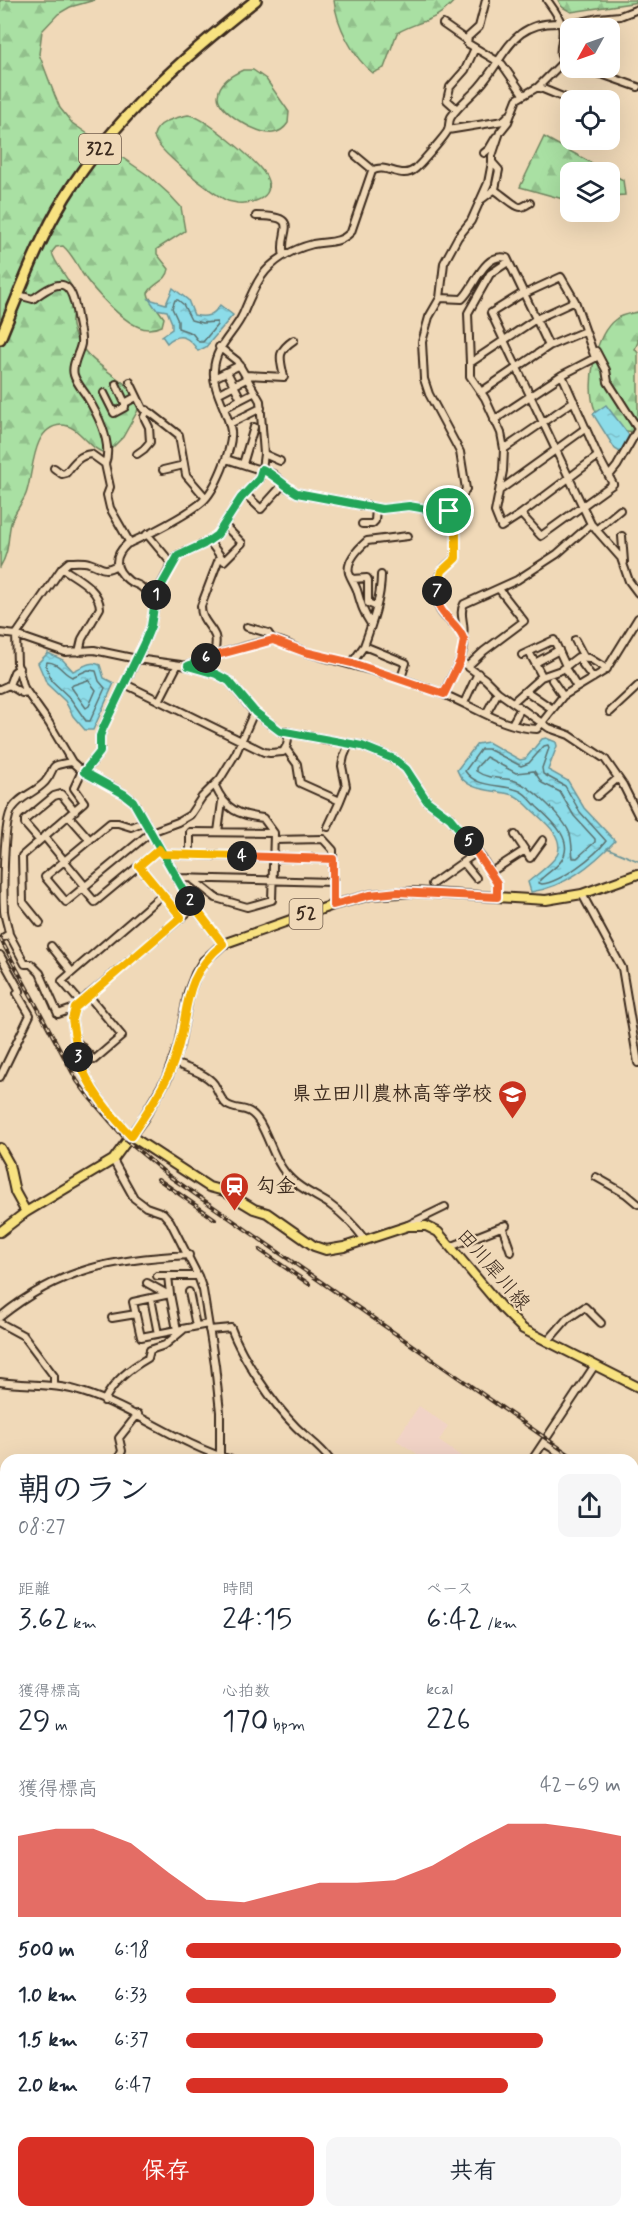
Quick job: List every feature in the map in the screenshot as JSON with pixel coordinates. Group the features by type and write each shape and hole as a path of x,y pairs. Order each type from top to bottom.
{"highway":[{"name":"322","path":"0,339 42,240 65,197 108,140 130,112 161,80 199,45 256,0"}],"main road":[{"name":"52","path":"0,1232 26,1212 113,1160 159,1094 174,1063 189,992 196,974 204,961 223,944 333,905 370,895 391,893 546,900 582,894 638,874"},
{"name":"田川犀川線","path":"131,1136 209,1187 224,1191 254,1209 273,1216 314,1245 326,1250 336,1250 408,1226 420,1225 431,1228 438,1232 510,1317 523,1329 638,1387"},
{"path":"0,1148 9,1164 15,1192 26,1212"}],"street":[{"path":"466,40 479,27 486,0"},
{"path":"547,0 560,22"},
{"path":"598,18 620,16 638,9"},
{"path":"373,170 381,168 399,173 411,172 448,130 449,120 499,62 509,44 543,22 560,25"},
{"path":"443,24 467,43 506,68 523,94"},
{"path":"457,109 447,100 450,87 465,70 475,48"},
{"path":"483,153 489,149 508,122 517,99 538,87 560,65"},
{"path":"613,78 638,87"},
{"path":"538,87 560,96"},
{"path":"448,130 503,121 511,113"},
{"path":"226,459 273,474 297,493 376,508 409,506 444,512 457,506 466,489 460,452 429,394 424,379 422,357 424,333 429,317 440,298 444,263 450,249 471,221 482,199 500,132"},
{"path":"355,155 373,170"},
{"path":"482,199 495,190 499,170 492,162"},
{"path":"155,599 140,586 127,579 117,565 116,559 118,552 130,543 206,498 226,459 231,433 214,378 219,347 242,316 260,278 284,256 314,244 333,243 345,238 351,232 373,170"},
{"path":"495,190 510,199 516,207 530,203"},
{"path":"256,216 278,217 283,221 286,232 284,256"},
{"path":"440,298 462,298 467,294 474,280 493,260 503,257 508,262 549,346"},
{"path":"508,262 490,274 468,313 470,376 481,392 501,433 504,449 504,471 495,512 501,527 598,456"},
{"path":"609,476 638,431 608,382 606,370 596,358 575,301 561,277 523,293 491,313 591,524 624,562"},
{"path":"18,295 33,299 57,284 69,290 74,299 81,336 74,365 74,376 93,407 102,428 109,455 105,464 110,487 107,495 110,508 130,543"},
{"path":"470,363 536,319 575,301"},
{"path":"481,392 549,346 587,333"},
{"path":"219,393 247,377 284,377 280,357 286,345 294,340"},
{"path":"40,923 23,902 22,856 84,802 74,788 83,772 100,752 100,736 151,626 155,599 172,564 178,556 209,541 225,526 245,494 259,479 264,454 261,408 240,365 219,347"},
{"path":"494,420 562,375 596,358"},
{"path":"214,378 240,365"},
{"path":"227,372 241,399"},
{"path":"521,514 541,536 613,483 598,456 562,375"},
{"path":"130,382 143,409 179,435 186,475 206,498"},
{"path":"117,384 125,403"},
{"path":"104,393 114,413 136,397"},
{"path":"224,408 255,393"},
{"path":"504,449 574,401"},
{"path":"229,424 261,408"},
{"path":"137,453 150,442 149,427 144,417 147,411"},
{"path":"500,490 586,428"},
{"path":"243,464 253,429 263,435"},
{"path":"54,468 62,474 66,473 76,460 85,454 91,454 105,464"},
{"path":"264,454 280,461"},
{"path":"163,470 184,465"},
{"path":"245,494 261,509 279,489"},
{"path":"362,524 372,524 375,521 376,508"},
{"path":"596,530 620,510"},
{"path":"449,511 456,534 456,558 442,571 437,594 438,605 441,613 454,623 463,636"},
{"path":"444,694 464,648 462,608 469,600 499,589 557,554 591,524"},
{"path":"209,541 224,561 242,543 225,526"},
{"path":"147,534 172,564"},
{"path":"372,624 362,611 349,566 353,557 367,541 408,536"},
{"path":"622,536 624,562 629,581 638,593"},
{"path":"214,655 216,639 214,633 206,625 201,606 220,556"},
{"path":"117,565 110,569 103,569 91,563 69,562 62,568 16,635 21,682 72,762 83,772 129,797 194,907 223,944"},
{"path":"62,568 94,591 100,603 100,608 82,639 79,652"},
{"path":"352,663 364,646 372,624 381,585 381,575"},
{"path":"352,579 367,578 368,603 375,606"},
{"path":"468,666 524,621 499,589"},
{"path":"454,623 461,615"},
{"path":"248,627 268,633 273,640 305,652 401,678 512,724 537,729 562,696 607,669 638,618"},
{"path":"0,633 16,635 55,649 79,652 94,650 177,666 188,666 216,674 229,681 255,712 280,731 362,746 394,759 406,769 427,801 450,818 477,852 497,883 497,897"},
{"path":"188,666 214,655 273,640"},
{"path":"522,655 554,640 577,687"},
{"path":"576,640 582,660 592,678"},
{"path":"364,646 406,663 401,678"},
{"path":"535,663 559,650"},
{"path":"529,652 542,676"},
{"path":"513,702 542,676 567,668 578,657 607,669"},
{"path":"460,661 478,673 498,692 549,728 569,735 605,759 638,814"},
{"path":"159,701 177,666"},
{"path":"0,689 9,685 14,672 19,668"},
{"path":"464,703 478,673"},
{"path":"552,680 562,696"},
{"path":"125,684 270,753 283,752 286,749"},
{"path":"9,685 22,693 27,692"},
{"path":"610,712 638,686"},
{"path":"526,691 551,708"},
{"path":"486,714 498,692"},
{"path":"512,724 521,708"},
{"path":"145,821 131,827 113,822 45,877 66,902 151,832 184,819 220,779 255,712"},
{"path":"289,732 286,749 297,764 300,783 340,801"},
{"path":"328,827 346,786 342,766 349,744"},
{"path":"72,762 56,765 50,771 46,781 22,798 10,812 7,826 4,911 6,935 25,964 31,964 40,972 58,1014 78,1005 194,907"},
{"path":"597,796 618,778"},
{"path":"191,878 216,898 247,907 272,900 274,837 264,818 245,816 222,802 214,786"},
{"path":"75,811 61,794 25,820 26,824 65,861 95,902 161,851 190,855 333,859"},
{"path":"218,832 222,802"},
{"path":"69,816 90,840"},
{"path":"190,855 190,832 323,839 333,850 333,905"},
{"path":"515,835 530,858 543,840"},
{"path":"491,872 525,850"},
{"path":"432,884 477,852"},
{"path":"463,862 476,878"},
{"path":"139,866 181,917"},
{"path":"177,878 332,882"},
{"path":"78,1005 62,981 163,894"},
{"path":"582,894 622,968 638,1063"},
{"path":"51,946 72,972"},
{"path":"0,955 30,1015 0,1077"},
{"path":"75,1040 94,1060 122,1036 88,995"},
{"path":"78,1005 72,1019 78,1055 87,1079 109,1113 131,1136"},
{"path":"174,1063 206,1077 228,1106 249,1110 260,1122 281,1168 292,1180 330,1205 352,1223 365,1240"},
{"path":"113,1160 134,1198 146,1207 164,1213 170,1221 198,1276 203,1290 220,1412 220,1454"},
{"path":"596,1177 626,1194 638,1204"},
{"path":"408,1226 446,1207"},
{"path":"450,1247 504,1226 512,1252"},
{"path":"0,1317 38,1290 85,1269 146,1257 189,1255"},
{"path":"157,1276 198,1276"},
{"path":"168,1276 169,1295 177,1330"},
{"path":"147,1282 169,1295"},
{"path":"189,1292 196,1326"},
{"path":"169,1295 133,1302 141,1337 196,1326 231,1328 238,1347 276,1403 296,1428 326,1454"},
{"path":"151,1298 158,1334"},
{"path":"547,1342 567,1319 585,1307 601,1323"},
{"path":"112,1318 136,1314"},
{"path":"0,1323 24,1336 54,1376 54,1386"},
{"path":"104,1401 110,1390 129,1369 148,1358 153,1348 165,1345 186,1328"},
{"path":"536,1454 595,1365"},
{"path":"0,1382 54,1386 83,1392 138,1414 213,1454"},
{"path":"121,1454 119,1438 138,1414"},
{"path":"544,1443 561,1454"}],"shaded area":[{"path":"419,1406 448,1426 439,1441 458,1454 417,1454 396,1440"}],"green space":[{"path":"0,0 95,0 70,7 58,14 42,31 39,54 55,96 60,108 72,123 149,176 169,194 181,207 185,231 157,249 157,254 169,269 166,277 148,293 164,318 162,326 153,328 139,327 116,311 93,287 63,246 56,247 52,252 74,293 72,326 76,337 90,356 136,393 139,406 123,437 107,453 95,448 79,433 67,426 51,428 44,434 35,452 26,494 11,523 7,551 0,567"},
{"path":"334,0 455,0 434,17 397,33 384,68 373,73 359,59 347,40 338,20"},
{"path":"558,0 638,0 638,2 571,12 562,7"},
{"path":"243,70 253,70 266,79 289,112 288,123 282,130 266,133 240,121 224,109 218,96 219,91 223,83"},
{"path":"188,115 195,117 230,140 261,169 269,184 262,198 250,202 228,201 198,181 163,150 156,141 154,135 156,130 168,121"},
{"path":"544,137 560,146 560,150 568,150 590,162 560,162 560,198 520,187"},
{"path":"620,178 623,180 625,195 620,195"},
{"path":"638,312 638,342 635,349 638,353 638,431 631,432 619,428 596,412 591,388 594,361 602,336 616,319"}],"water":[{"path":"173,288 188,300 194,315 209,315 215,312 220,305 233,315 206,347 198,351 184,338 176,337 167,343 162,336 172,329 172,323 167,311 156,309 149,299 166,304"},
{"path":"606,405 629,435 620,452 615,449 593,414"},
{"path":"48,653 63,660 73,671 90,664 100,665 104,678 114,683 93,730 85,730 73,716 65,701 47,684 38,663"},
{"path":"546,738 556,742 557,746 548,770 568,781 584,808 615,841 577,874 555,885 531,892 528,882 549,865 558,853 556,835 519,798 473,786 461,777 457,770 477,744 488,742 520,760 525,759 542,739"}],"waterway":[{"path":"607,848 638,861"}],"railway":[{"path":"0,938 77,1081 127,1141 169,1176 568,1454"},
{"path":"158,1179 215,1219"},
{"path":"260,1250 309,1284"}],"place":[{"name":"県立田川農林高等学校","path":"513,1120"},
{"name":"勾金","path":"235,1212"}],"route":[{"path":"449,511 409,506 382,509 297,493 273,474 262,469 259,479 241,498 225,526 209,541 178,556 157,592 151,626 103,728 100,736 100,752 84,772 129,797 136,805 159,849 194,907 223,944 204,961 196,974 189,992 174,1063 159,1094 131,1136 109,1113 87,1079 81,1067 72,1019 73,1012 80,1002 181,917 139,866 159,849 162,854 333,859 331,896 333,905 370,895 398,892 497,897 497,883 477,852 450,818 427,801 406,769 394,759 362,746 280,731 255,712 229,681 216,674 188,666 214,655 273,640 297,650 344,663 352,663 444,694 464,648 461,632 441,613 438,605 438,582 442,571 456,558 456,534 449,511"}]}
